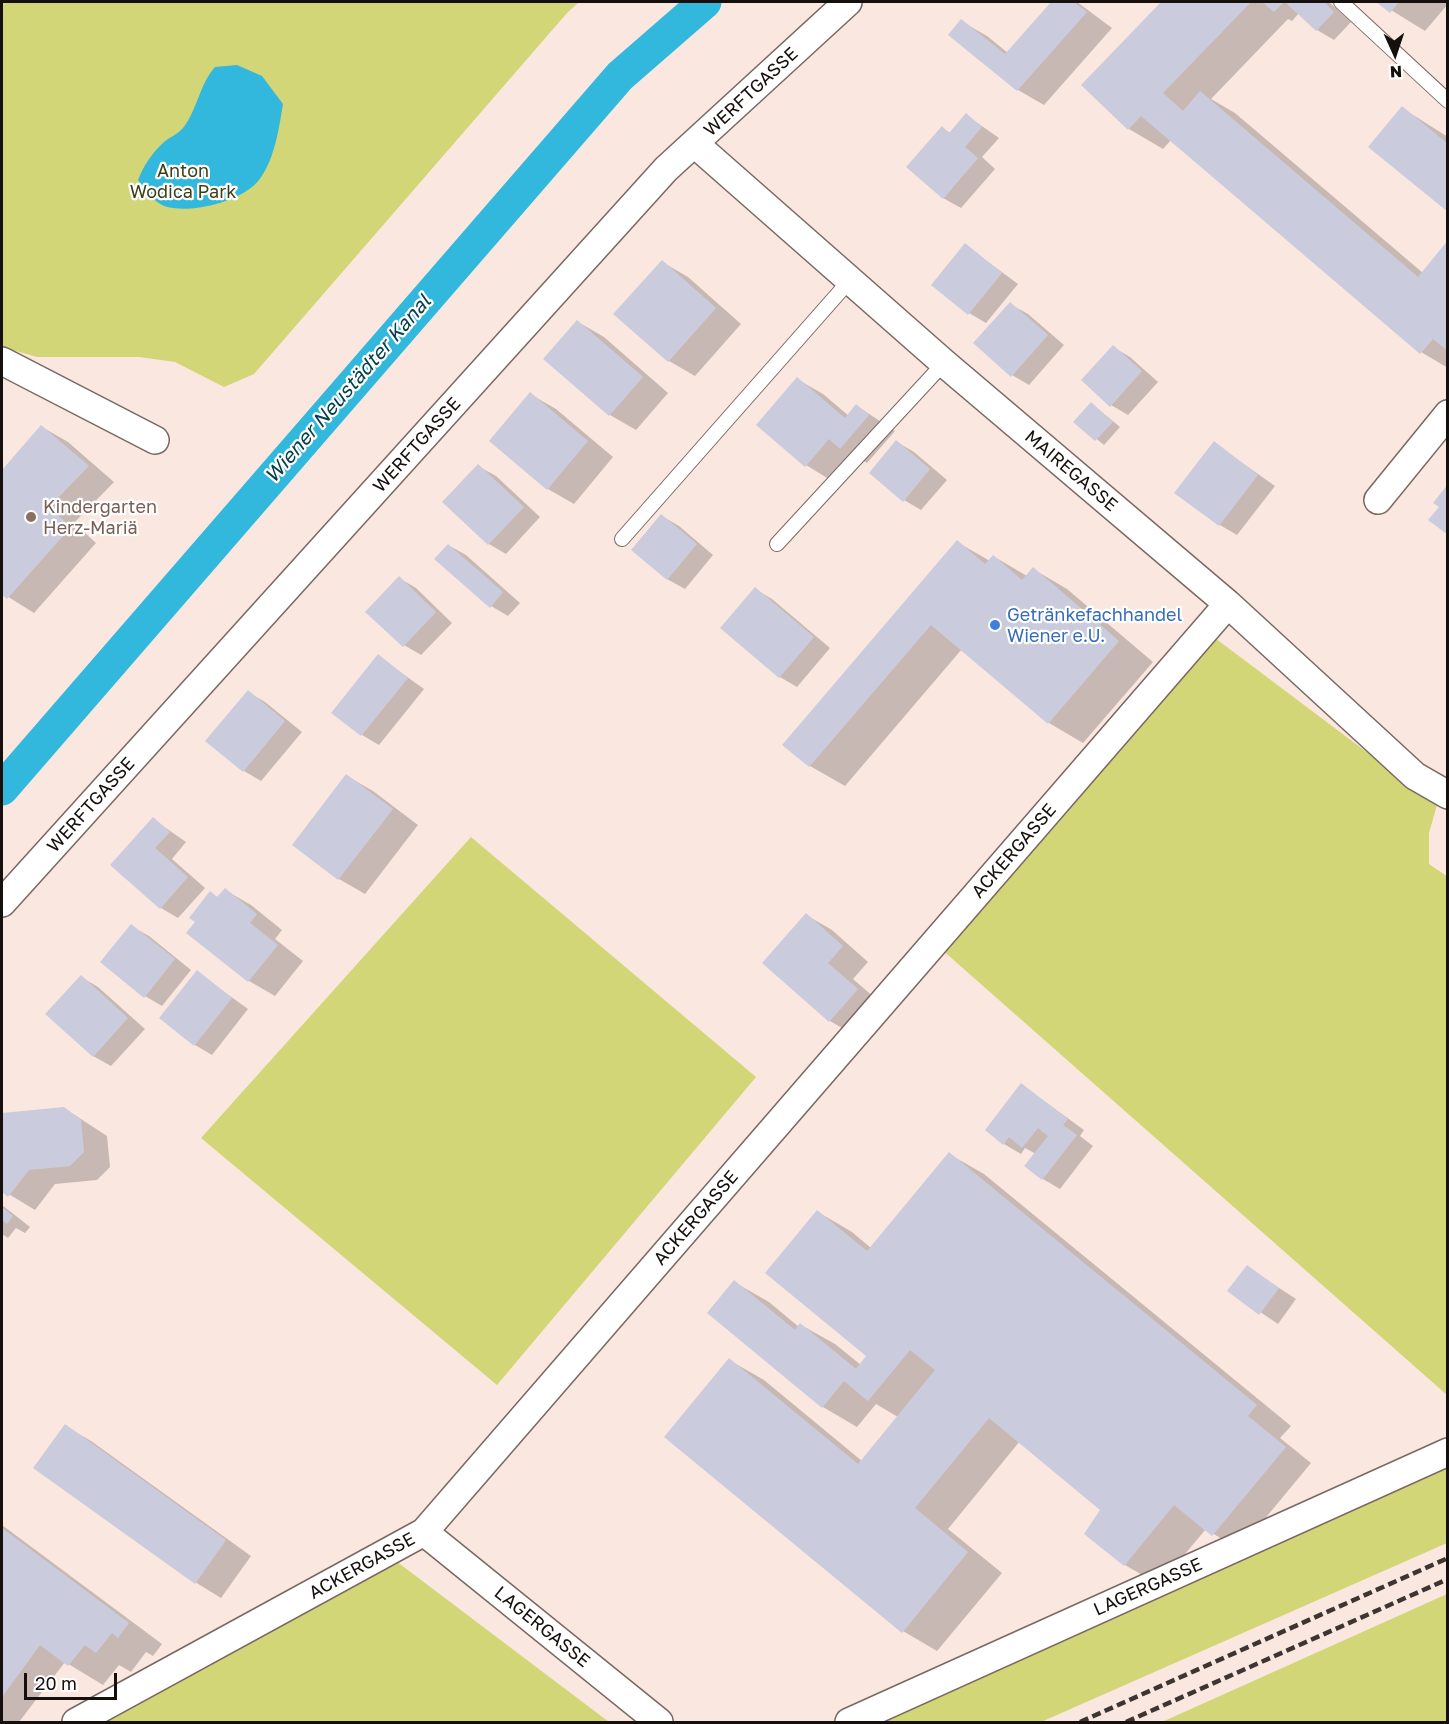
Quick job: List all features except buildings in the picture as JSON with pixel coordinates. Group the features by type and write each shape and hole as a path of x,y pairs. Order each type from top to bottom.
{"street":[{"name":"WERFTGASSE","path":"2,903 666,169 848,2"},
{"name":"MAIREGASSE","path":"695,144 944,363 1228,604 1415,776 1448,795"},
{"path":"2,361 155,440"},
{"path":"1378,500 1448,414"},
{"name":"ACKERGASSE","path":"76,1722 424,1532 1228,604"},
{"name":"LAGERGASSE","path":"849,1722 1448,1452"},
{"name":"LAGERGASSE","path":"424,1532 659,1722"}],"lane":[{"path":"1341,2 1448,101"},
{"path":"622,539 851,279"},
{"path":"777,544 944,363"}],"green space":[{"name":"Anton Wodica Park","path":"2,2 579,2 254,374 224,387 175,362 139,357 37,357 2,347"},
{"path":"1203,629 1437,805 1429,833 1429,864 1448,877 1447,1395 940,948"},
{"path":"471,837 756,1077 497,1385 201,1138"},
{"path":"1447,1450 1447,1543 1041,1722 842,1722"},
{"path":"384,1552 609,1722 86,1722"},
{"path":"1447,1594 1447,1722 1162,1722"}],"water":[{"path":"237,65 262,76 283,104 276,143 269,163 259,180 251,188 229,200 188,209 160,204 138,180 143,169 160,146 179,132 188,121 205,81 215,67"}],"waterway":[{"name":"Wiener Neustädter Kanal","path":"2,789 620,76 705,2"}],"railway":[{"path":"1080,1722 1448,1558"},
{"path":"1126,1722 1448,1579"}],"place":[{"name":"Kindergarten Herz-Mariä","path":"31,517"},
{"name":"Getränkefachhandel Wiener e.U.","path":"995,625"}]}
